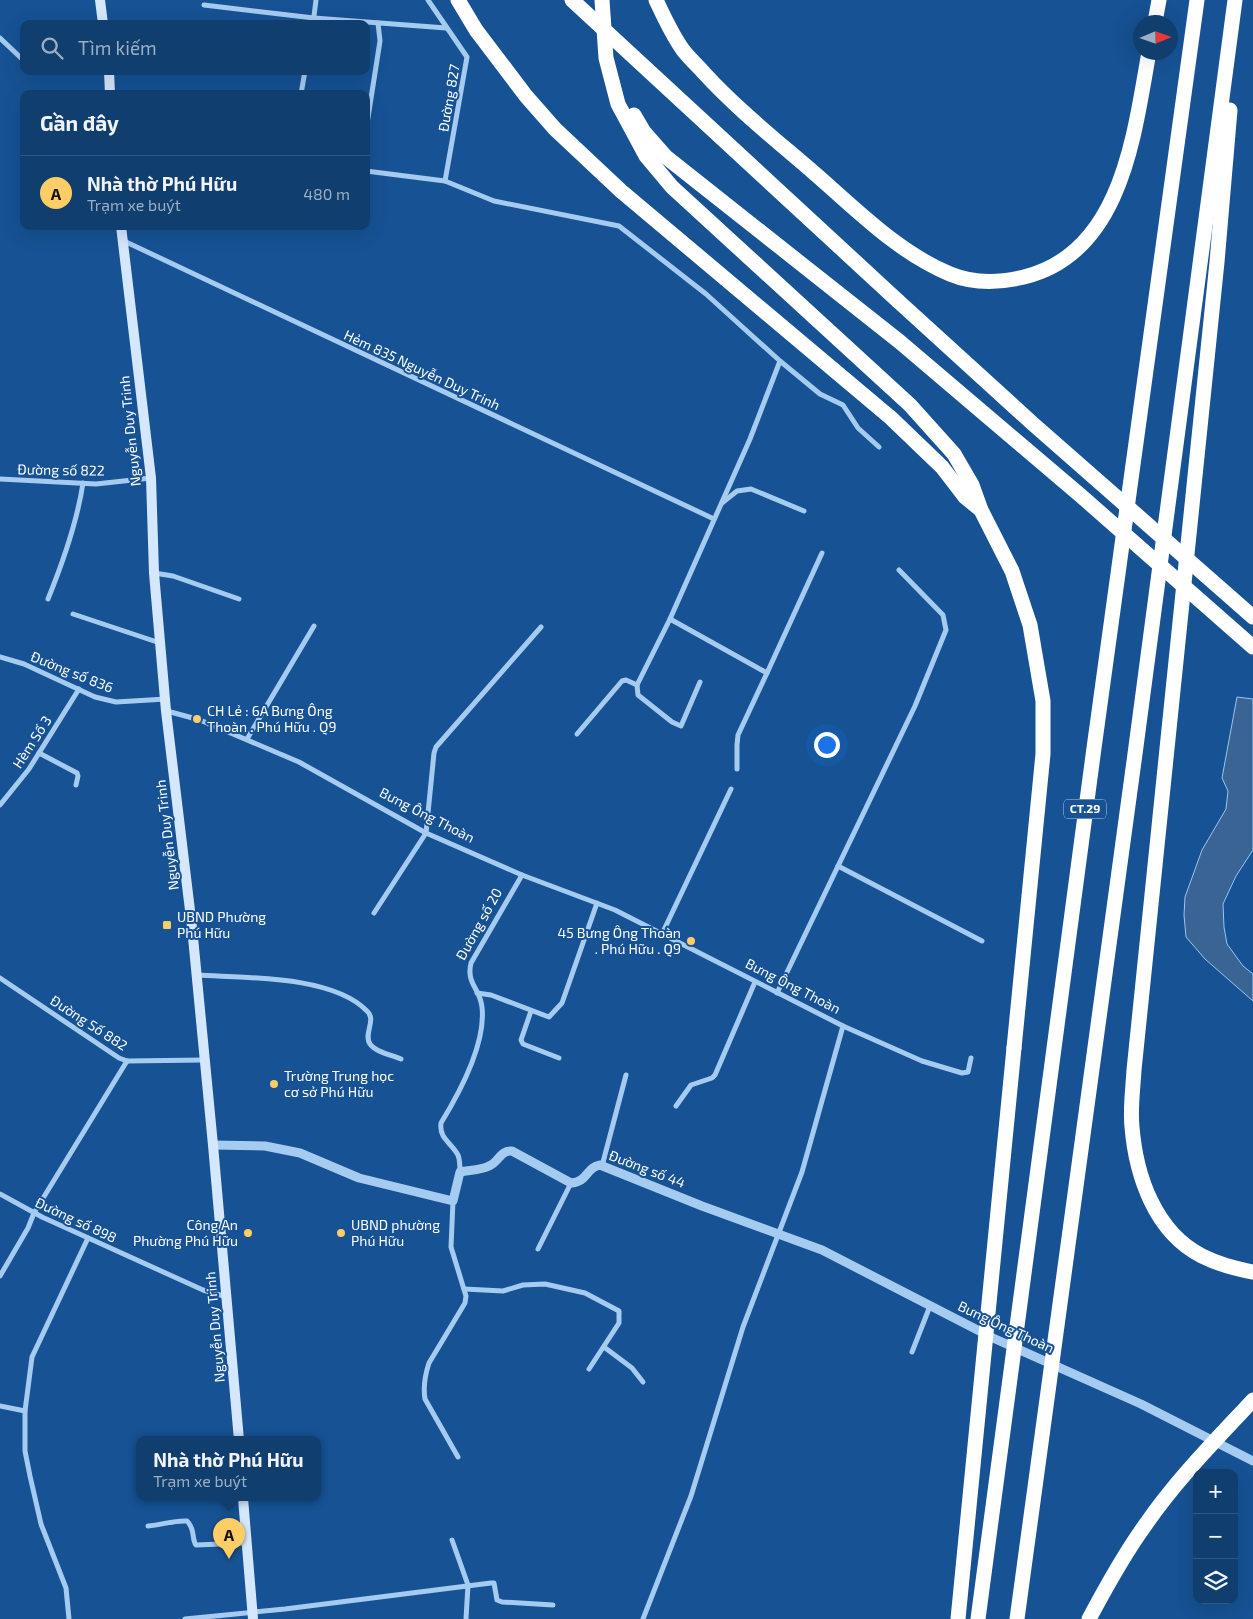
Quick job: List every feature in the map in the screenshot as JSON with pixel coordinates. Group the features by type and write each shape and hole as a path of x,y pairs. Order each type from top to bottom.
{"highway":[{"path":"458,0 476,30 526,96 555,129 621,191 891,418 942,467 965,497 981,510"},
{"path":"572,0 1032,423 1253,617"},
{"path":"602,0 606,58 618,104 646,156 678,193 910,405 958,460 972,484 981,510 1012,571 1030,625 1043,701 1043,754 958,1619"},
{"path":"656,0 665,20 684,51 719,89 887,236 922,260 951,275 977,282 1003,282 1035,274 1061,261 1082,245 1104,215 1118,189 1131,149 1148,60"},
{"path":"1156,15 1159,0"},
{"name":"CT.29","path":"978,1619 1092,758 1197,0"},
{"name":"CT.29","path":"1017,1619 1134,763 1235,0"},
{"path":"1240,0 1217,262 1134,1070 1132,1126 1135,1156 1145,1190 1161,1219 1179,1240 1201,1256 1226,1266 1253,1272"},
{"path":"606,58 625,101 644,132 666,157 900,342 1253,647"},
{"path":"1089,1619 1109,1582 1146,1524 1202,1454 1253,1400"}],"main road":[{"path":"100,0 102,20"},
{"path":"108,75 110,90"},
{"name":"Nguyễn Duy Trinh","path":"121,230 151,478 154,573 166,711 197,975 227,1297 238,1436"},
{"path":"243,1501 253,1615"}],"street":[{"path":"314,20 316,0"},
{"name":"Đường 827","path":"428,0 467,57 445,181"},
{"path":"204,5 307,20"},
{"path":"370,23 446,28"},
{"path":"370,105 380,41 378,23"},
{"path":"0,38 20,57"},
{"path":"302,90 304,75"},
{"path":"370,172 445,181 494,200 619,226 706,294 780,361 820,394 843,405 858,428 879,447"},
{"name":"Hẻm 835 Nguyễn Duy Trinh","path":"122,240 714,519"},
{"path":"700,682 681,726 672,722 638,695 637,685 670,619 750,439 780,361"},
{"name":"Đường số 822","path":"0,479 96,484 151,478"},
{"path":"48,599 73,526 83,483"},
{"path":"721,503 738,491 751,489 804,511"},
{"path":"737,769 738,736 822,553"},
{"path":"777,993 915,706 946,630 943,615 899,570"},
{"path":"154,573 173,576 239,599"},
{"path":"73,614 161,643"},
{"path":"670,619 767,673"},
{"path":"247,739 314,626"},
{"path":"374,913 426,832 436,747 542,627"},
{"name":"Đường số 836","path":"0,657 24,664 95,697 116,702 166,699"},
{"path":"577,734 622,681 626,680 637,685"},
{"name":"Hèm Số 3","path":"0,806 29,770 79,689"},
{"name":"Bưng Ông Thoàn","path":"166,711 200,720 299,762 426,832 522,875 614,910 844,1026 802,1172 780,1234 822,1250 993,1338 1141,1404 1253,1461"},
{"path":"39,753 77,773 76,785"},
{"path":"662,934 731,789"},
{"path":"838,866 982,941"},
{"name":"Đường số 20","path":"460,1172 457,1155 442,1136 440,1129 441,1123 462,1086 481,1036 482,1008 481,1001 469,977 471,963 522,875"},
{"path":"477,993 491,994 549,1017 562,1003 597,903"},
{"path":"197,975 280,980 325,987 359,1004 370,1012 371,1020 368,1040 370,1044 401,1059"},
{"name":"Đường Số 882","path":"0,978 120,1058 126,1060 205,1060"},
{"path":"676,1106 691,1085 712,1078 715,1075 755,982"},
{"path":"531,1011 521,1040 523,1044 559,1058"},
{"path":"844,1026 922,1061 962,1073 968,1072 971,1058"},
{"path":"0,1276 28,1228 34,1213 126,1060"},
{"path":"602,1166 626,1074"},
{"path":"213,1145 265,1146 300,1154 359,1178 453,1201"},
{"path":"458,1457 425,1400 424,1392 429,1363 465,1303 466,1296 451,1247 453,1201 460,1172 491,1166 504,1152 512,1151 571,1183 538,1249"},
{"name":"Đường số 44","path":"571,1183 583,1179 596,1165 602,1166 702,1206 780,1234"},
{"name":"Đường số 898","path":"0,1194 34,1213 88,1238 203,1290 227,1297"},
{"path":"643,1619 691,1496 743,1327 780,1234"},
{"path":"69,1619 66,1588 40,1524 25,1451 25,1411 32,1357 88,1238"},
{"path":"464,1289 503,1291 523,1285 545,1284 585,1293 618,1311 620,1315 619,1323 588,1369"},
{"path":"912,1352 930,1306"},
{"path":"604,1347 632,1368 643,1382"},
{"path":"0,1406 25,1411"},
{"path":"148,1526 160,1525 170,1521 188,1521 192,1526 196,1545 247,1543"},
{"path":"452,1540 468,1585 466,1619"},
{"path":"185,1619 253,1615 294,1608 494,1583 497,1600 502,1602 553,1605"}],"water":[{"path":"1237,697 1253,699 1253,850 1236,876 1223,904 1224,927 1227,944 1243,966 1253,974 1253,1001 1205,959 1186,937 1184,915 1185,897 1202,850 1226,809 1228,791 1222,778"}],"place":[{"name":"CH Lẻ : 6A Bưng Ông Thoàn . Phú Hữu . Q9","path":"197,719"},
{"name":"UBND Phường Phú Hữu","path":"167,925"},
{"name":"45 Bưng Ông Thoàn . Phú Hữu . Q9","path":"691,941"},
{"name":"Trường Trung học cơ sở Phú Hữu","path":"274,1084"},
{"name":"Công An Phường Phú Hữu","path":"248,1233"},
{"name":"UBND phường Phú Hữu","path":"341,1233"},
{"name":"Nhà thờ Phú Hữu","path":"229,1559"}]}
